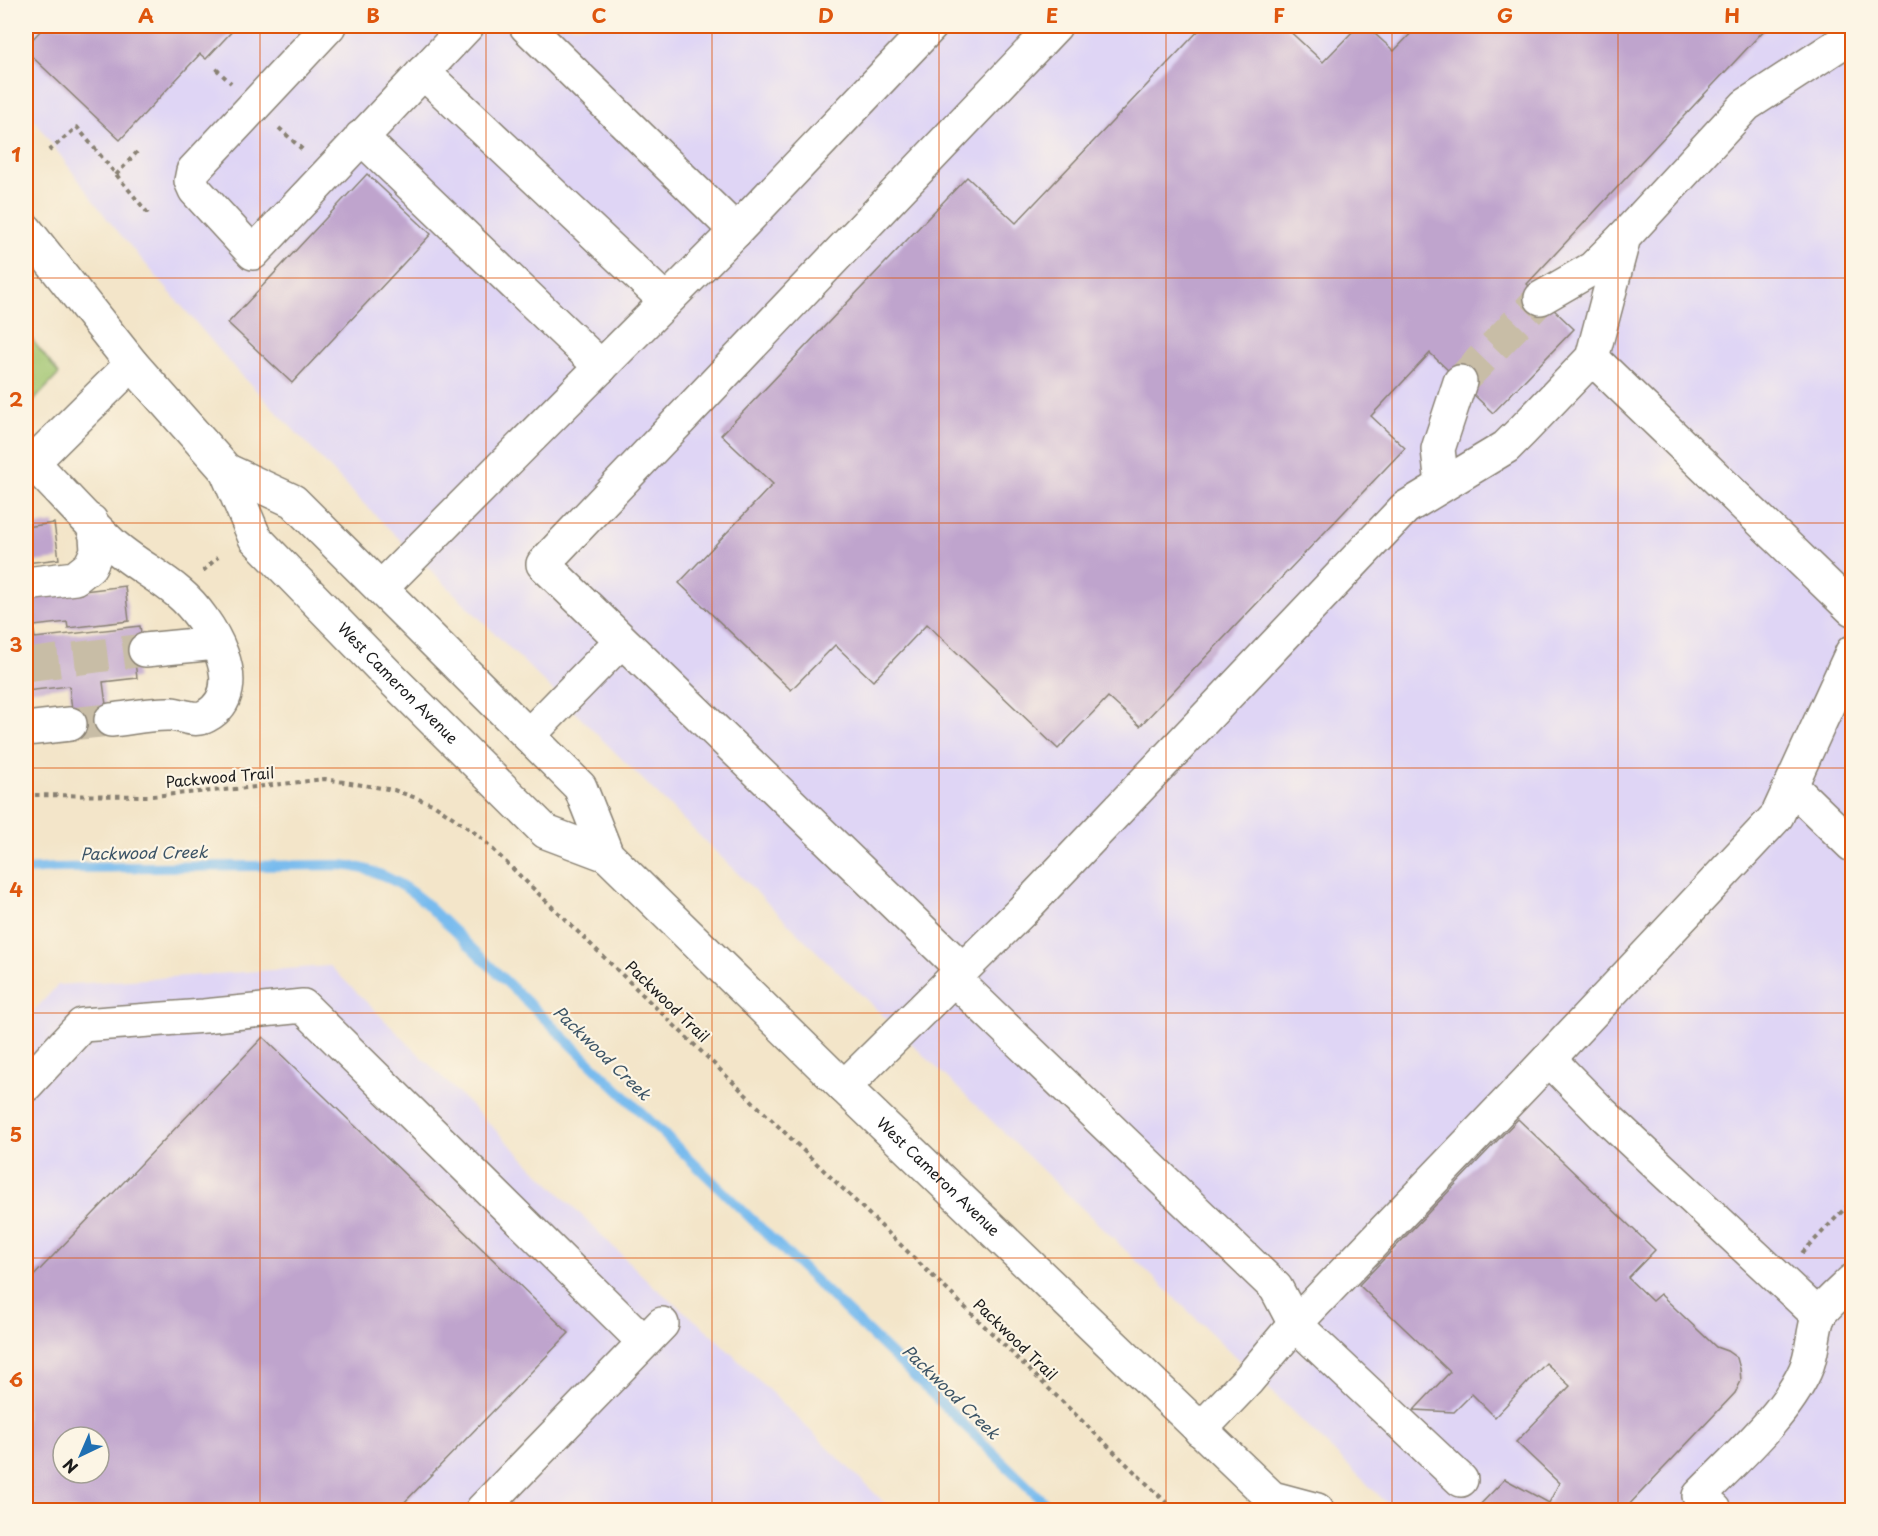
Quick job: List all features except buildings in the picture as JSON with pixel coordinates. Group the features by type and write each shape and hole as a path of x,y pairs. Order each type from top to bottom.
{"street":[{"path":"329,26 193,171 190,181 195,190 253,253 467,26"},
{"path":"526,26 736,231"},
{"path":"381,588 736,231 931,26"},
{"path":"1055,26 543,564 1276,1288 1295,1323 1461,1480"},
{"path":"1541,298 1593,268 1746,105 1852,36"},
{"path":"423,72 666,300"},
{"path":"361,137 601,367"},
{"name":"West Cameron Avenue","path":"26,230 132,364 226,470 255,538 394,681 546,832 607,855 1275,1504 1317,1510"},
{"path":"844,1087 1037,895 1405,508 1506,447 1592,358 1624,237"},
{"path":"1592,358 1852,609"},
{"path":"111,713 204,717 222,704 228,690 226,670 216,643 197,612 180,593 113,544 29,465 132,364"},
{"path":"1442,485 1438,449 1460,382"},
{"name":"West Cameron Avenue","path":"226,470 293,501 580,786 607,855"},
{"path":"26,584 75,578 90,566 97,551 96,536 91,521"},
{"path":"529,735 621,641"},
{"path":"145,650 216,643"},
{"path":"1200,1430 1248,1380 1295,1323 1549,1059 1777,816 1852,652"},
{"path":"26,716 69,717 26,729"},
{"path":"1791,786 1852,845"},
{"path":"26,1085 82,1025 303,1006 653,1333 482,1510"},
{"path":"1549,1059 1603,1114 1819,1316"},
{"path":"1700,1506 1788,1400 1805,1371 1814,1345 1819,1316 1852,1281"}],"path":[{"path":"216,69 237,88"},
{"path":"272,121 306,154"},
{"path":"48,151 77,128 147,212 149,210"},
{"path":"116,175 136,153"},
{"name":"Packwood Trail","path":"26,795 152,796 247,788 325,778 394,790 435,806 478,835 1174,1510"},
{"path":"1802,1253 1852,1201"}],"shaded area":[{"path":"26,26 1852,26 1852,1510 1394,1510 813,948 363,503 233,366 108,220 26,109"},
{"path":"330,966 651,1284 709,1332 892,1510 26,1510 26,1019 58,985"}],"green space":[{"path":"26,332 59,374 26,409"}],"waterway":[{"name":"Packwood Creek","path":"26,870 341,865 374,872 404,887 423,901 1052,1510"}],"tunnel":[{"path":"1460,382 1541,298"},
{"path":"26,665 145,650"},
{"path":"70,724 111,720"}]}
